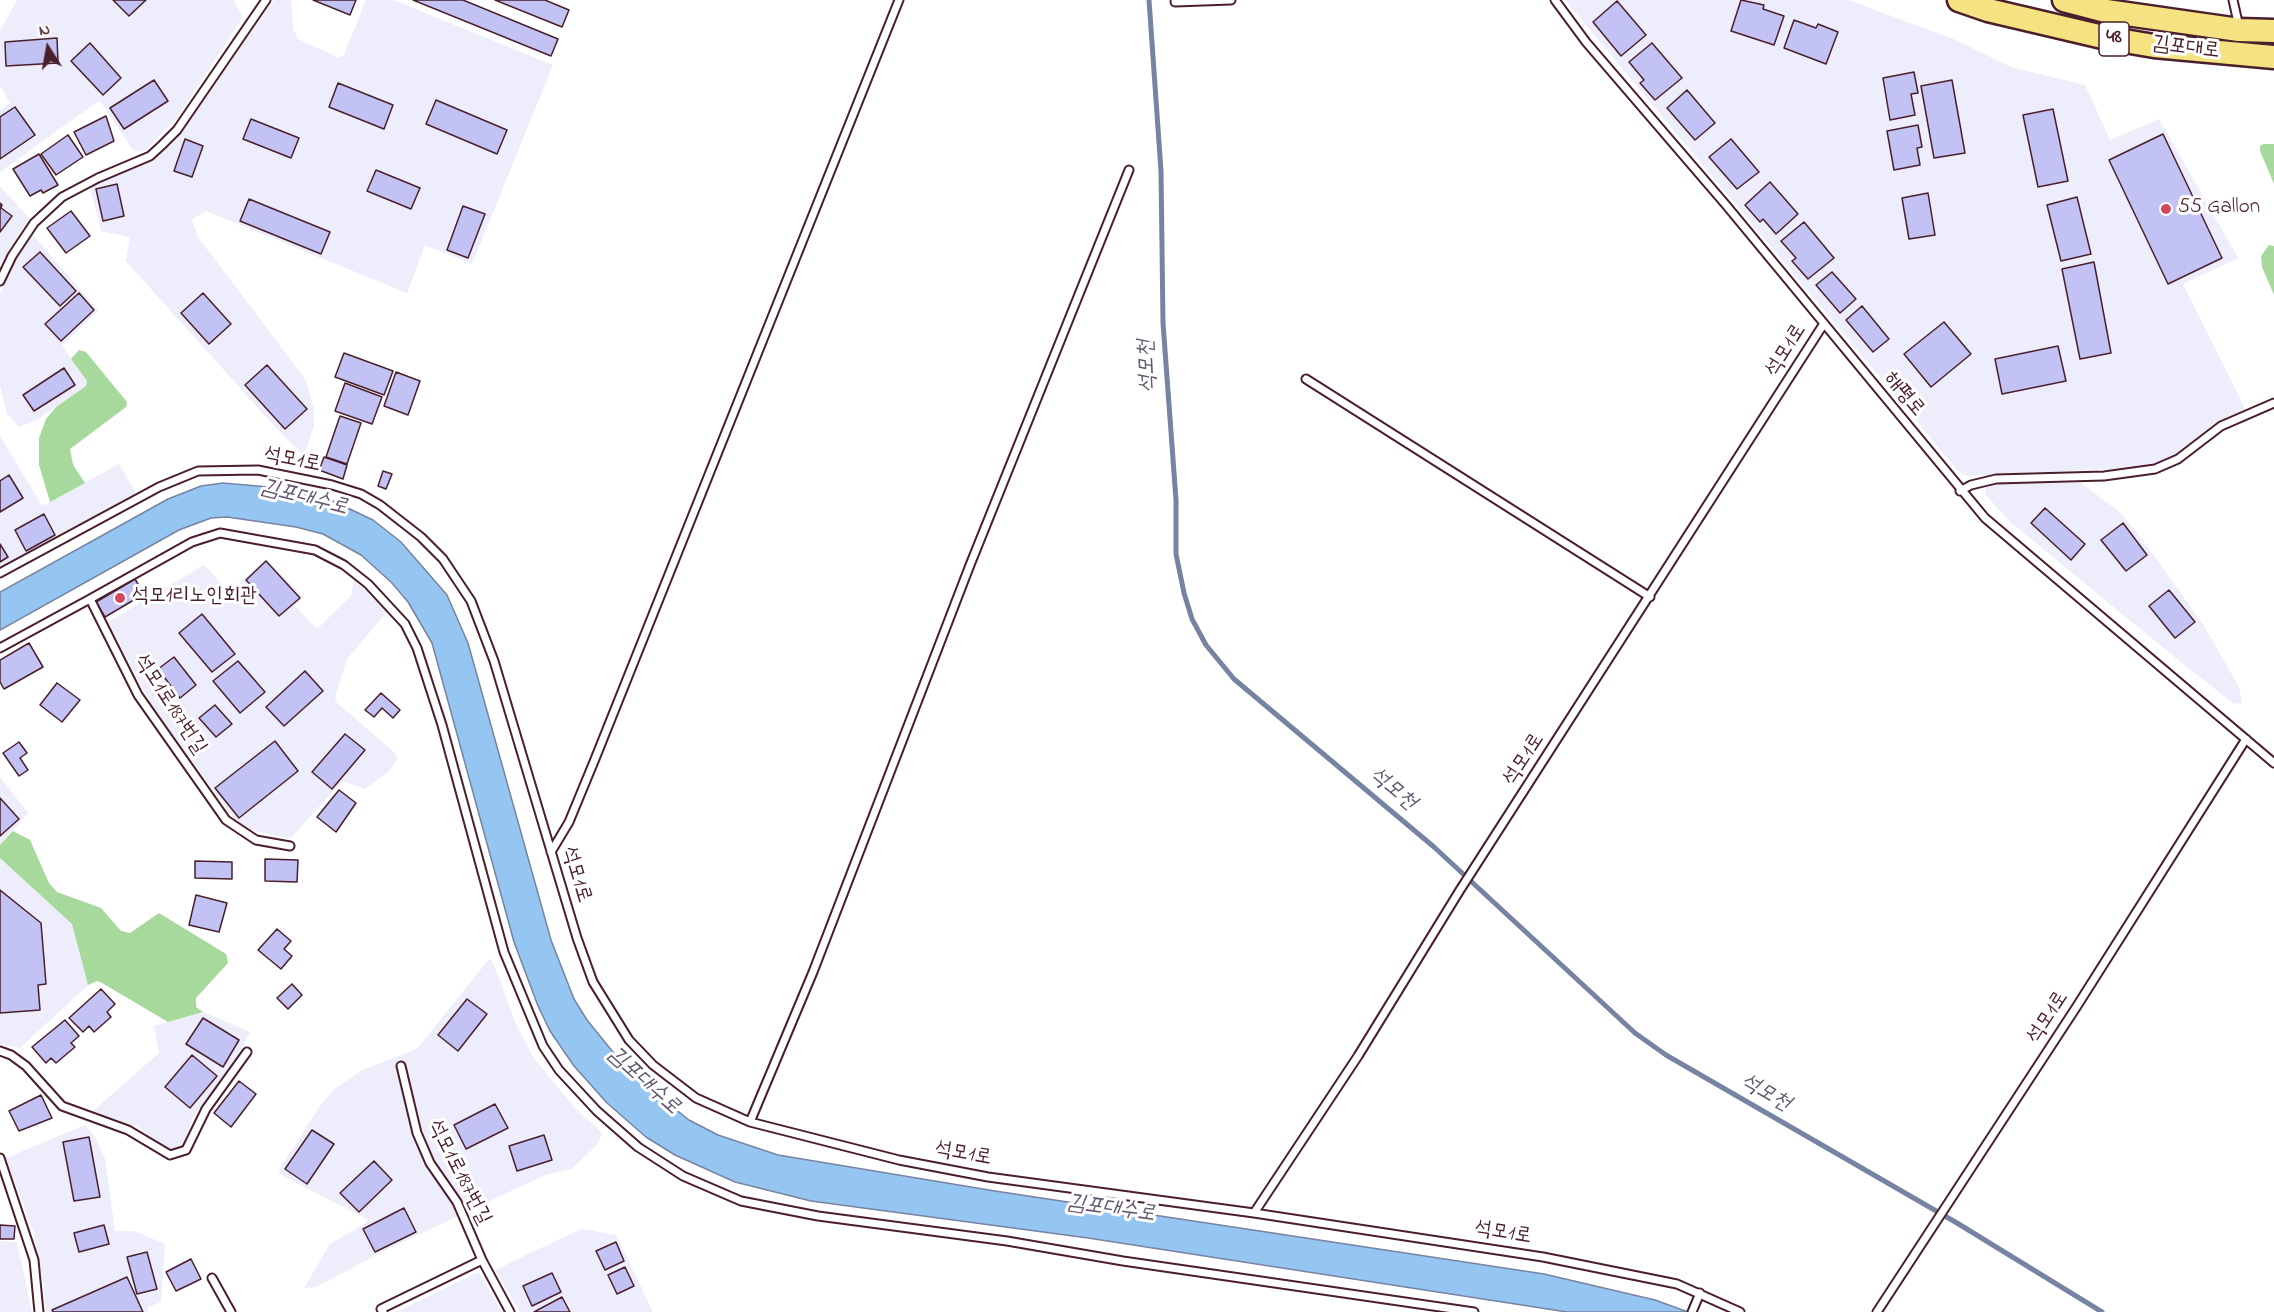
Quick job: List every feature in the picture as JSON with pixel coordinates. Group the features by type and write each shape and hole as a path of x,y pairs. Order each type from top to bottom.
{"main road":[{"name":"김포대로","path":"1959,0 1988,10 2108,38 2154,46 2274,57"},
{"name":"김포대로","path":"2064,0 2106,11 2239,30 2274,31"}],"lane":[{"path":"0,281 12,255 34,223 62,197 98,178 150,156 177,130 266,0"},
{"path":"551,852 569,822 596,759 899,0"},
{"path":"1175,2 1231,0"},
{"name":"해평로","path":"1555,0 1586,42 1726,205 1960,491 1985,518 2024,554 2274,763"},
{"path":"2234,0 2239,30"},
{"path":"750,1122 813,972 966,576 1129,170"},
{"name":"석모1로","path":"1254,1213 1405,982 1460,890 1823,325"},
{"path":"1306,379 1650,597"},
{"path":"1960,491 1971,484 1996,479 2104,476 2155,469 2178,459 2221,426 2274,403"},
{"name":"석모1로","path":"0,573 159,487 198,471 258,470 332,485 361,494 380,505 421,537 443,559 471,601 494,661 584,959 608,1008 629,1040 653,1065 696,1098 750,1122 899,1160 988,1177 1254,1213 1543,1257 1677,1284 1740,1312"},
{"path":"0,648 192,542 220,533 315,550 344,565 368,584 405,624 417,648 442,725 504,952 543,1046 559,1070 597,1112 638,1147 683,1176 741,1201 807,1214 1007,1241 1123,1261 1474,1312"},
{"name":"석모1로187번길","path":"90,599 138,695 226,820 243,834 256,840 290,846"},
{"name":"석모1로","path":"1877,1312 2246,739"},
{"path":"0,1051 11,1055 26,1066 62,1106 128,1130 170,1155 186,1150 206,1109 247,1052"},
{"name":"석모1로187번길","path":"401,1066 410,1112 420,1142 430,1163 462,1211 482,1260 510,1312"},
{"path":"0,1158 34,1260 39,1312"},
{"name":"석모1로187번길","path":"380,1311 482,1260"},
{"path":"212,1278 231,1312"},
{"path":"1694,1309 1700,1293"}],"shaded area":[{"path":"17,0 233,0 243,17 177,118 147,149 139,152 132,149 101,102 97,102 0,172 0,110 10,103 0,86 0,31"},
{"path":"274,0 291,0 293,29 298,39 339,58 344,55 366,0 393,0 553,65 472,264 425,245 407,293 206,211 192,220 198,237 305,379 314,409 314,425 304,456 276,428 126,261 130,237 101,231 90,187 148,162 174,143"},
{"path":"1565,0 1848,0 1956,40 2011,67 2085,85 2110,140 2159,119 2238,258 2183,284 2245,409 2213,424 2172,457 2159,463 2111,469 1966,476 1959,472"},
{"path":"0,186 29,218 0,264"},
{"path":"32,234 98,310 62,346 87,381 86,386 35,421 19,427 7,414 0,386 0,294 15,260"},
{"path":"0,436 42,506 119,464 136,493 0,568"},
{"path":"2078,483 2084,485 2122,514 2204,626 2239,687 2242,703 2234,704 2009,521 1985,494 1985,489 1990,485"},
{"path":"266,559 303,597 295,606 317,629 351,596 354,580 387,612 347,659 335,697 337,703 395,753 397,760 388,772 365,789 342,781 290,839 248,829 235,820 151,704 108,622 204,565 229,592"},
{"path":"0,777 28,813 0,845"},
{"path":"0,858 72,924 88,985 20,1048 0,1044"},
{"path":"489,959 493,962 516,1024 533,1057 575,1108 602,1133 597,1145 571,1169 545,1175 390,1248 316,1287 304,1288 330,1244 366,1223 367,1219 285,1177 279,1173 280,1168 320,1106 335,1089 362,1070 417,1049"},
{"path":"203,1012 250,1032 236,1059 193,1117 182,1147 170,1150 138,1127 93,1111 159,1053 154,1026"},
{"path":"85,1125 95,1137 105,1158 115,1231 134,1231 165,1244 161,1302 148,1307 148,1312 46,1312 43,1281 33,1230 6,1158"},
{"path":"581,1229 616,1235 653,1312 520,1312 495,1270"},
{"path":"0,1241 17,1242 32,1312 0,1312"},
{"path":"479,1273 502,1312 396,1312 474,1274"}],"green space":[{"path":"2274,144 2274,184 2260,151 2260,146"},
{"path":"2269,245 2274,246 2274,295 2262,267 2261,256"},
{"path":"79,350 86,352 127,402 126,407 70,449 73,465 85,483 50,502 39,465 39,438 46,419 56,407 86,386 87,381 71,359"},
{"path":"13,831 30,840 49,883 57,892 101,908 121,931 130,933 159,913 226,954 228,963 196,998 196,1007 203,1012 168,1022 102,983 97,981 88,985 72,924 0,858 0,845"}],"water":[{"name":"김포대수로","path":"223,483 269,487 333,501 373,520 401,542 447,595 468,643 551,940 574,999 587,1020 630,1073 689,1120 718,1135 778,1155 995,1191 1544,1274 1655,1300 1688,1312 1567,1312 1088,1238 811,1201 735,1182 675,1155 646,1137 607,1103 574,1066 550,1031 514,942 432,643 408,602 392,583 361,555 323,534 296,527 227,517 211,518 179,530 0,630 0,592 168,499 201,486"}],"building":[{"path":"113,0 146,0 129,16"},
{"path":"313,0 356,0 350,15"},
{"path":"413,0 463,0 558,39 551,56"},
{"path":"495,0 545,0 569,10 562,27"},
{"path":"1741,0 1764,5 1763,9 1784,16 1774,45 1731,31"},
{"path":"1617,1 1646,35 1621,56 1593,22"},
{"path":"1794,20 1816,28 1818,24 1838,32 1826,64 1784,48"},
{"path":"57,38 58,63 6,66 5,42"},
{"path":"90,43 121,78 103,95 71,61"},
{"path":"1652,43 1682,78 1655,100 1640,83 1644,80 1629,62"},
{"path":"1914,72 1918,93 1911,94 1915,115 1890,120 1883,78"},
{"path":"154,80 168,101 124,129 110,108"},
{"path":"1952,80 1965,153 1934,158 1921,86"},
{"path":"338,83 393,105 384,129 329,107"},
{"path":"1687,90 1715,123 1695,140 1667,108"},
{"path":"436,100 507,130 497,154 426,124"},
{"path":"15,107 35,135 0,159 0,117"},
{"path":"2053,109 2068,181 2038,187 2023,115"},
{"path":"106,116 114,141 86,155 74,132"},
{"path":"251,119 299,138 291,158 243,139"},
{"path":"1918,125 1922,147 1917,148 1920,165 1894,170 1887,131"},
{"name":"55 Gallon","path":"2163,134 2222,258 2168,284 2109,160"},
{"path":"68,135 83,157 56,175 41,154"},
{"path":"185,139 203,146 192,177 174,171"},
{"path":"1731,139 1759,172 1737,189 1709,157"},
{"path":"39,154 58,185 43,193 41,190 30,196 13,169"},
{"path":"376,170 420,188 411,209 367,191"},
{"path":"1770,182 1798,214 1776,234 1763,219 1760,222 1745,205"},
{"path":"117,184 124,216 103,221 96,189"},
{"path":"1928,193 1935,235 1909,239 1902,198"},
{"path":"2077,197 2091,254 2061,261 2047,205"},
{"path":"249,199 330,232 321,254 240,221"},
{"path":"0,203 1,208 12,216 0,232"},
{"path":"463,206 485,214 468,258 447,250"},
{"path":"71,211 90,236 66,253 47,228"},
{"path":"1804,222 1834,258 1808,279 1792,261 1796,258 1781,241"},
{"path":"40,252 76,291 60,306 23,267"},
{"path":"2094,262 2111,353 2080,359 2062,269"},
{"path":"1832,272 1856,299 1840,313 1816,285"},
{"path":"79,293 94,310 61,341 45,324"},
{"path":"203,293 231,324 209,344 181,313"},
{"path":"1862,306 1889,339 1873,352 1846,320"},
{"path":"1944,322 1971,354 1931,387 1904,354"},
{"path":"2058,346 2066,381 2002,394 1995,359"},
{"path":"344,353 393,371 384,395 335,377"},
{"path":"267,365 307,409 285,429 245,385"},
{"path":"64,368 75,385 34,411 23,395"},
{"path":"396,372 420,381 408,415 384,406"},
{"path":"345,383 382,397 372,424 335,411"},
{"path":"340,416 361,423 347,464 326,457"},
{"path":"324,457 347,465 343,479 319,470"},
{"path":"383,471 392,474 386,489 378,486"},
{"path":"9,475 23,498 0,512 0,481"},
{"path":"2045,508 2085,544 2071,560 2031,523"},
{"path":"44,514 55,535 26,551 15,530"},
{"path":"2123,523 2147,555 2126,571 2101,540"},
{"path":"0,544 8,557 0,562"},
{"path":"266,561 300,598 279,616 246,580"},
{"name":"석모1리노인회관","path":"135,579 144,594 105,617 96,602"},
{"path":"2169,590 2195,622 2175,638 2149,606"},
{"path":"202,614 235,654 212,672 179,633"},
{"path":"29,643 43,667 4,689 0,682 0,660"},
{"path":"174,657 196,685 180,698 158,669"},
{"path":"238,661 265,692 240,713 213,681"},
{"path":"305,671 323,691 284,726 266,707"},
{"path":"57,683 80,700 62,722 40,705"},
{"path":"381,693 400,710 393,718 382,708 374,717 365,710"},
{"path":"215,705 232,724 216,737 199,718"},
{"path":"345,734 365,750 332,789 312,772"},
{"path":"275,741 298,771 239,818 215,788"},
{"path":"19,742 27,753 20,758 28,770 19,776 3,753"},
{"path":"339,790 356,803 336,832 317,817"},
{"path":"0,798 19,819 0,836"},
{"path":"265,859 298,860 297,882 265,881"},
{"path":"195,861 232,862 232,879 195,878"},
{"path":"0,890 41,923 46,984 38,985 40,1010 0,1013"},
{"path":"196,895 227,903 219,932 189,925"},
{"path":"277,929 291,941 284,949 292,956 281,969 258,950"},
{"path":"292,984 302,995 288,1009 277,998"},
{"path":"101,989 115,1004 107,1012 111,1017 94,1032 89,1026 83,1032 69,1018"},
{"path":"467,999 487,1014 458,1051 438,1035"},
{"path":"203,1018 239,1040 223,1067 186,1044"},
{"path":"65,1020 79,1036 71,1043 75,1047 56,1063 51,1058 46,1063 32,1047"},
{"path":"192,1055 217,1076 190,1108 165,1087"},
{"path":"239,1081 256,1094 231,1127 214,1113"},
{"path":"41,1095 52,1118 19,1131 9,1111"},
{"path":"495,1104 508,1128 466,1149 454,1125"},
{"path":"312,1130 334,1144 307,1184 285,1169"},
{"path":"544,1135 552,1160 517,1171 509,1146"},
{"path":"89,1137 100,1197 74,1201 63,1142"},
{"path":"374,1161 392,1180 359,1212 340,1193"},
{"path":"404,1208 416,1232 375,1252 363,1229"},
{"path":"0,1225 15,1226 14,1239 0,1239"},
{"path":"104,1225 109,1244 79,1252 74,1233"},
{"path":"616,1242 624,1261 605,1270 596,1251"},
{"path":"147,1252 157,1289 137,1294 127,1257"},
{"path":"191,1259 201,1279 176,1291 166,1272"},
{"path":"625,1267 634,1286 617,1294 608,1275"},
{"path":"552,1273 561,1292 532,1306 523,1286"},
{"path":"127,1277 143,1312 53,1312 52,1310"},
{"path":"562,1297 570,1312 534,1312"}],"waterway":[{"name":"석모천","path":"1149,0 1161,171 1163,323 1176,500 1176,554 1192,619 1206,645 1234,679 1434,847 1635,1033 1666,1055 1957,1223 2102,1312"}],"place":[{"name":"55 Gallon","path":"2166,209"},
{"name":"석모1리노인회관","path":"120,598"}]}
